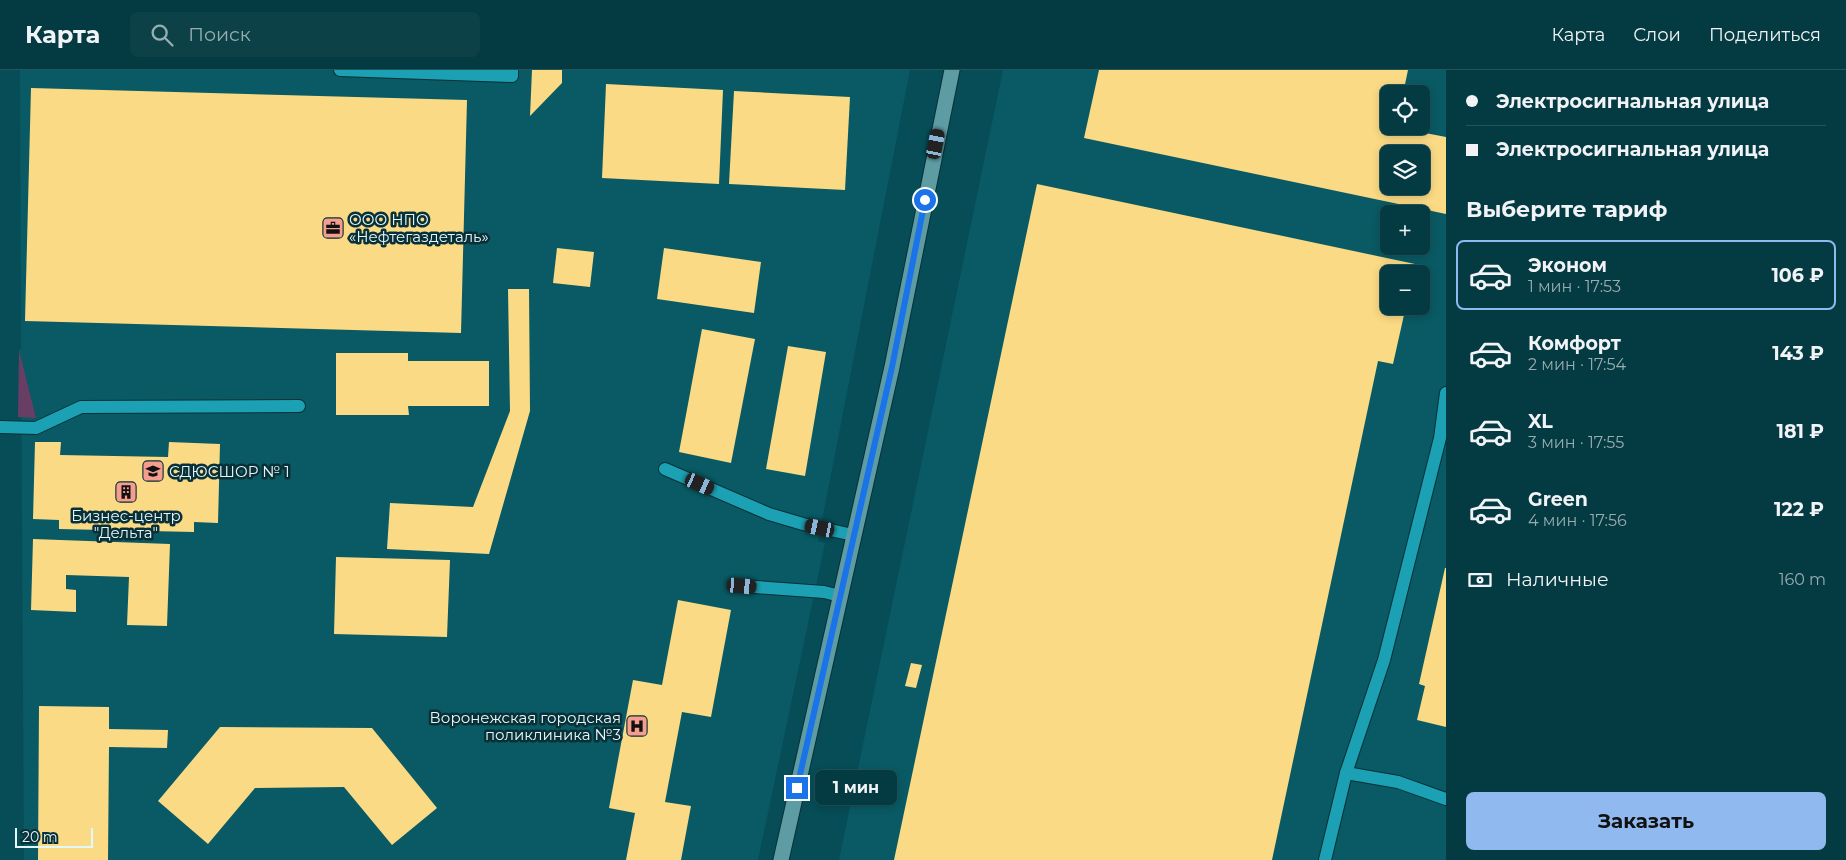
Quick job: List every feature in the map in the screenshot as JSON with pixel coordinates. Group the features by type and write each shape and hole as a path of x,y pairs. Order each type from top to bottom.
{"street":[{"path":"781,860 892,367 952,70"}],"lane":[{"path":"340,70 512,76 512,70"},
{"path":"1325,860 1346,773 1384,660 1440,438 1446,393"},
{"path":"0,427 36,428 81,407 299,406"},
{"path":"665,469 769,514 853,535"},
{"path":"742,586 824,592 840,596"},
{"path":"1346,773 1398,782 1446,800"}],"shaded area":[{"path":"20,70 910,70 818,541 825,543 758,860 24,860 21,360 19,350 21,349"},
{"path":"1003,70 1446,70 1446,860 839,860"},
{"path":"19,350 36,418 18,417"}],"building":[{"path":"532,70 562,70 562,83 530,116"},
{"path":"1099,70 1408,70 1405,85 1380,85 1380,135 1430,134 1446,137 1446,214 1430,211 1430,205 1403,205 1084,138"},
{"path":"606,84 723,90 719,184 602,178"},
{"path":"31,88 467,100 461,333 25,321"},
{"path":"734,91 850,97 845,190 729,184"},
{"path":"1037,184 1415,264 1380,265 1380,315 1404,315 1393,364 1378,361 1272,860 894,860"},
{"path":"557,248 594,252 590,287 553,283"},
{"path":"664,248 761,262 754,313 657,299"},
{"path":"508,289 529,289 530,411 489,554 387,549 390,503 473,507 510,411"},
{"path":"702,329 755,339 731,463 679,452"},
{"path":"788,346 826,352 805,476 766,469"},
{"path":"336,353 408,353 408,361 489,361 489,406 408,406 409,415 336,415"},
{"name":"Бизнес-центр \"Дельта\"","path":"35,442 61,442 60,455 168,457 169,442 220,444 218,523 194,522 194,532 59,529 59,520 33,519"},
{"path":"33,539 170,544 167,626 127,625 129,577 66,575 66,589 76,590 76,612 31,610"},
{"path":"336,557 450,560 447,637 334,634"},
{"path":"1445,568 1446,727 1417,720 1425,686 1419,684"},
{"path":"678,600 731,610 711,717 682,712 665,802 691,806 681,860 626,860 635,813 609,808 633,680 662,685"},
{"path":"911,663 922,665 916,688 905,686"},
{"path":"39,706 109,707 109,729 168,730 167,748 109,747 108,860 38,860"},
{"path":"220,727 372,728 437,808 392,845 344,787 255,788 208,844 158,801"}],"place":[{"name":"ООО НПО «Нефтегаздеталь»","path":"333,228"},
{"name":"СДЮСШОР № 1","path":"153,471"},
{"name":"Бизнес-центр \"Дельта\"","path":"126,492"},
{"name":"Воронежская городская поликлиника №3","path":"637,726"}],"route":[{"path":"797,788 892,367 925,200"}]}
